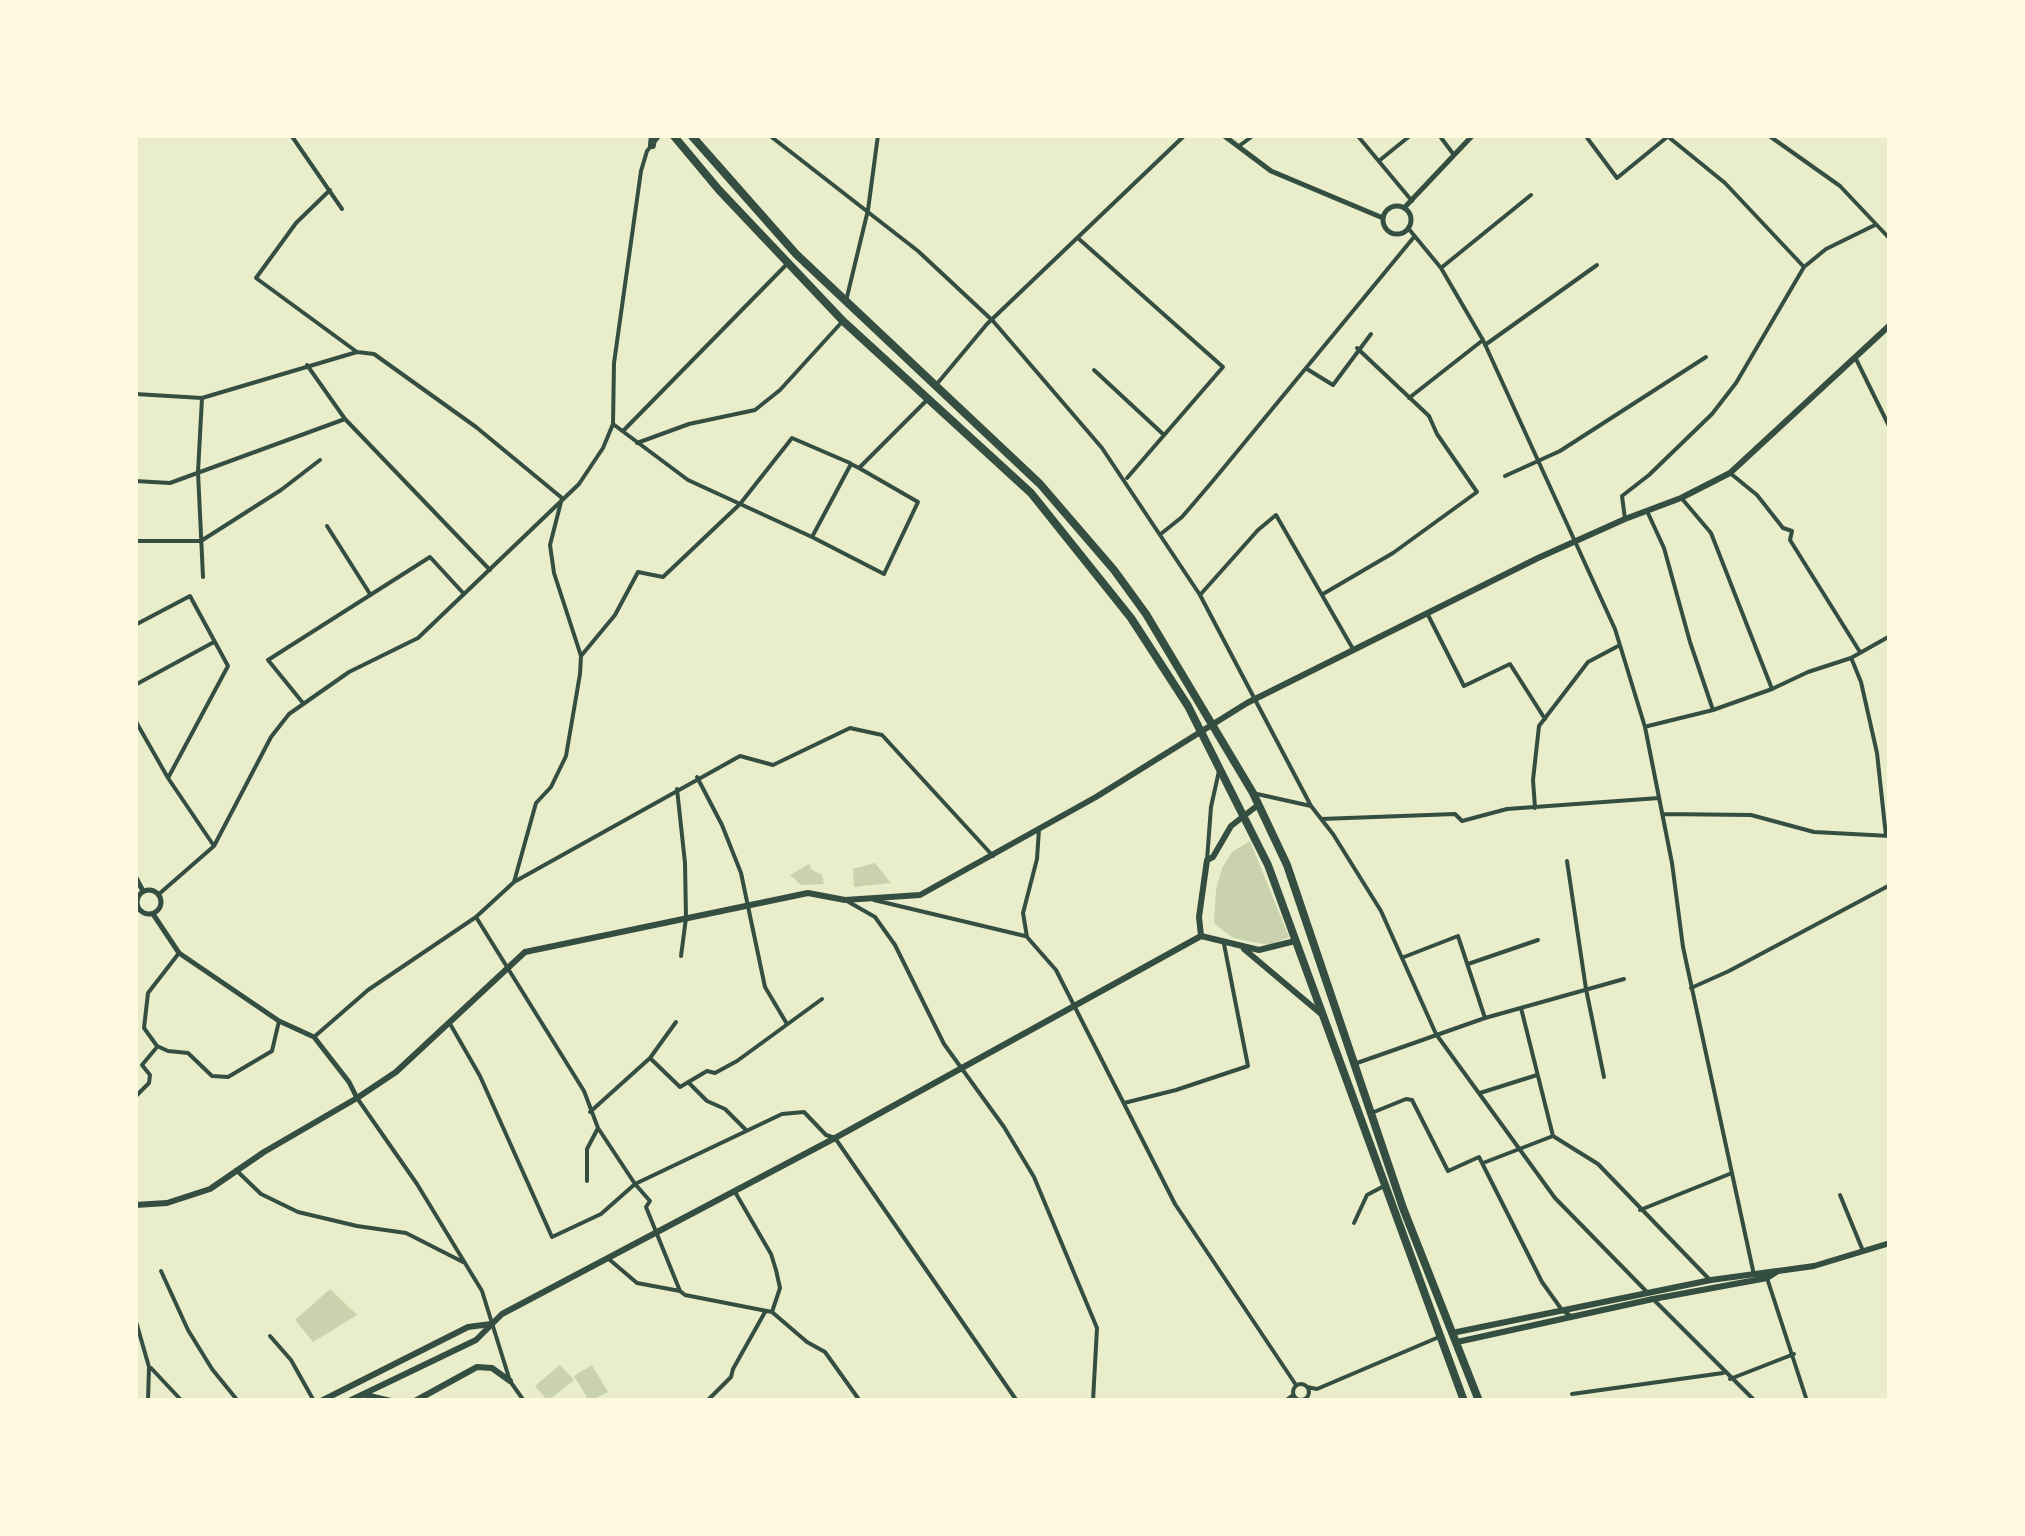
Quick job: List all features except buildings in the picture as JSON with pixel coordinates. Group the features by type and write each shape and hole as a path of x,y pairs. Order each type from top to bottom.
{"highway":[{"path":"673,135 719,190 843,321 1031,492 1131,618 1202,731 1268,865 1464,1401"},
{"path":"691,135 796,254 1040,484 1114,570 1214,723 1287,865 1403,1208 1478,1401"}],"main road":[{"path":"135,1205 167,1202 210,1190 236,1170 356,1098 396,1072 525,952 808,894 845,900 920,895 993,856 1255,700 1574,542 1730,474 1890,325"},
{"path":"1201,936 1199,917 1207,860 1214,856 1231,826 1258,805"},
{"path":"349,1401 476,1340 502,1314 835,1138 1201,936 1266,950 1295,941"},
{"path":"1243,948 1320,1013"},
{"path":"1454,1338 1562,1310 1718,1287 1814,1266 1890,1243"},
{"path":"1454,1338 1571,1316 1710,1280 1767,1278 1778,1271"},
{"path":"318,1401 468,1327 492,1324"},
{"path":"414,1401 477,1367 492,1368 510,1381"},
{"path":"364,1395 392,1401"}],"street":[{"path":"291,135 342,209"},
{"path":"769,135 918,251 993,321 1125,480 1200,595 1311,806 1382,911 1436,1034 1554,1198 1723,1373 1755,1401"},
{"path":"846,301 868,210 878,135"},
{"path":"936,386 993,321 1185,135"},
{"path":"1223,135 1271,172 1383,218"},
{"path":"1240,146 1254,135"},
{"path":"1357,135 1412,201"},
{"path":"1379,161 1411,135"},
{"path":"1439,135 1454,156"},
{"path":"1404,208 1473,135"},
{"path":"1585,135 1617,178 1665,135 1725,184 1804,268"},
{"path":"1768,135 1840,186 1890,240"},
{"path":"159,894 214,846 271,737 302,703 349,672 418,638 579,484 603,448 614,424 614,363 641,172 655,138"},
{"path":"330,190 288,232 256,278 356,352"},
{"path":"1441,268 1531,194"},
{"path":"1391,207 1404,208 1410,215 1408,228 1401,234 1392,233 1383,218 1391,207"},
{"path":"1625,519 1622,496 1712,414 1736,384 1804,268 1826,249 1875,225"},
{"path":"1408,228 1441,268 1484,342 1620,645 1645,727 1691,988 1754,1277"},
{"path":"1162,534 1182,517 1414,237"},
{"path":"1079,239 1223,366 1125,480"},
{"path":"624,431 789,262"},
{"path":"1409,398 1598,265"},
{"path":"637,443 688,424 755,410 780,390 843,321"},
{"path":"1307,369 1333,385 1370,334"},
{"path":"1323,594 1403,546 1477,492 1436,434 1430,416 1357,348"},
{"path":"135,394 202,398 356,352 374,354 476,427 562,498"},
{"path":"1506,476 1608,422 1706,357"},
{"path":"1855,357 1890,428"},
{"path":"308,365 345,419 490,570"},
{"path":"1094,370 1164,434"},
{"path":"202,398 198,472 203,577"},
{"path":"859,468 929,398"},
{"path":"135,481 170,483 345,419"},
{"path":"581,656 615,615 638,572 663,576 740,504 792,438 859,468 918,502 884,574 812,538 740,504 688,480 614,424"},
{"path":"135,541 201,542 320,460"},
{"path":"812,538 851,464"},
{"path":"1730,474 1757,494 1783,528 1792,531 1790,540 1860,652"},
{"path":"514,882 536,803 551,787 566,756 581,656 554,573 550,545 562,498"},
{"path":"1682,498 1711,534 1772,688"},
{"path":"1648,511 1664,548 1713,710"},
{"path":"1200,595 1276,515 1354,650"},
{"path":"327,526 371,596"},
{"path":"302,703 268,660 430,558 464,594"},
{"path":"135,625 190,596 228,666 168,778"},
{"path":"1428,614 1464,686 1510,664 1545,718"},
{"path":"1645,727 1713,710 1851,658 1890,636"},
{"path":"135,685 215,641"},
{"path":"1535,809 1539,726 1588,662 1620,645"},
{"path":"1662,814 1751,815 1814,832 1888,836 1878,753 1861,682 1851,658"},
{"path":"135,720 214,846"},
{"path":"314,1036 368,990 476,917 514,882 740,756 773,765 850,728 882,735 993,856"},
{"path":"1207,860 1211,807 1220,767"},
{"path":"697,778 730,843 749,905 765,987 788,1024"},
{"path":"677,789 685,862 686,918 681,956"},
{"path":"1253,793 1311,806"},
{"path":"1321,819 1455,814 1462,821 1507,810 1658,798"},
{"path":"1038,829 1037,859 1022,913 1027,937 1056,970 1175,1204 1296,1385 1295,1398"},
{"path":"1568,861 1586,988 1604,1078"},
{"path":"135,876 143,891"},
{"path":"1691,988 1729,972 1890,885"},
{"path":"150,889 159,894 161,906 152,914 137,911 137,899 143,891 150,889"},
{"path":"869,898 1027,937"},
{"path":"845,900 875,917 895,945 936,1029 1034,1177 1097,1328 1093,1401"},
{"path":"152,914 179,953 279,1021 314,1036 350,1082 356,1098 417,1184 482,1291 510,1381 524,1401"},
{"path":"476,917 584,1091 598,1128 650,1201 646,1207 680,1291"},
{"path":"1404,956 1458,936 1486,1018"},
{"path":"1468,964 1538,940"},
{"path":"1124,1102 1248,1066 1224,942"},
{"path":"179,953 148,993 144,1028 156,1046 168,1052 188,1053 212,1076 228,1077 272,1051 279,1021"},
{"path":"1356,1064 1486,1018 1624,979"},
{"path":"650,1058 680,1086 707,1071 715,1073 738,1061 822,999"},
{"path":"1521,1008 1553,1136 1598,1164 1718,1287"},
{"path":"449,1022 480,1076 552,1236 601,1214 635,1184 782,1114 804,1112 826,1135 835,1138 1018,1401"},
{"path":"590,1112 650,1058 676,1022"},
{"path":"135,1097 149,1084 150,1075 142,1064 156,1046"},
{"path":"1478,1094 1538,1075"},
{"path":"688,1082 746,1130"},
{"path":"1371,1114 1406,1098 1412,1100 1448,1171 1479,1157 1538,1276 1562,1310 1571,1316"},
{"path":"587,1181 586,1149 598,1128"},
{"path":"1483,1163 1553,1136"},
{"path":"236,1170 262,1194 298,1212 406,1233 466,1264"},
{"path":"1640,1210 1732,1173"},
{"path":"1354,1223 1366,1195 1384,1186"},
{"path":"707,1401 731,1377 780,1288 770,1254 734,1192"},
{"path":"1840,1195 1862,1251"},
{"path":"609,1259 636,1284 769,1312 830,1357 860,1401"},
{"path":"161,1271 188,1330 238,1401"},
{"path":"1767,1278 1807,1401"},
{"path":"135,1318 149,1366 148,1401"},
{"path":"270,1336 318,1401"},
{"path":"1296,1385 1317,1389 1439,1338"},
{"path":"1730,1379 1794,1354"},
{"path":"149,1366 182,1401"},
{"path":"1572,1394 1723,1373"},
{"path":"1285,1401 1307,1397 1307,1387"}],"green space":[{"path":"1250,841 1289,937 1269,945 1233,938 1214,923 1222,868 1232,852"},
{"path":"875,863 891,883 854,887 853,869"},
{"path":"809,864 822,875 824,884 801,885 790,875"},
{"path":"330,1289 357,1315 313,1342 295,1320"},
{"path":"560,1365 574,1380 548,1401 535,1386"},
{"path":"592,1365 608,1392 589,1401 574,1376"}]}
